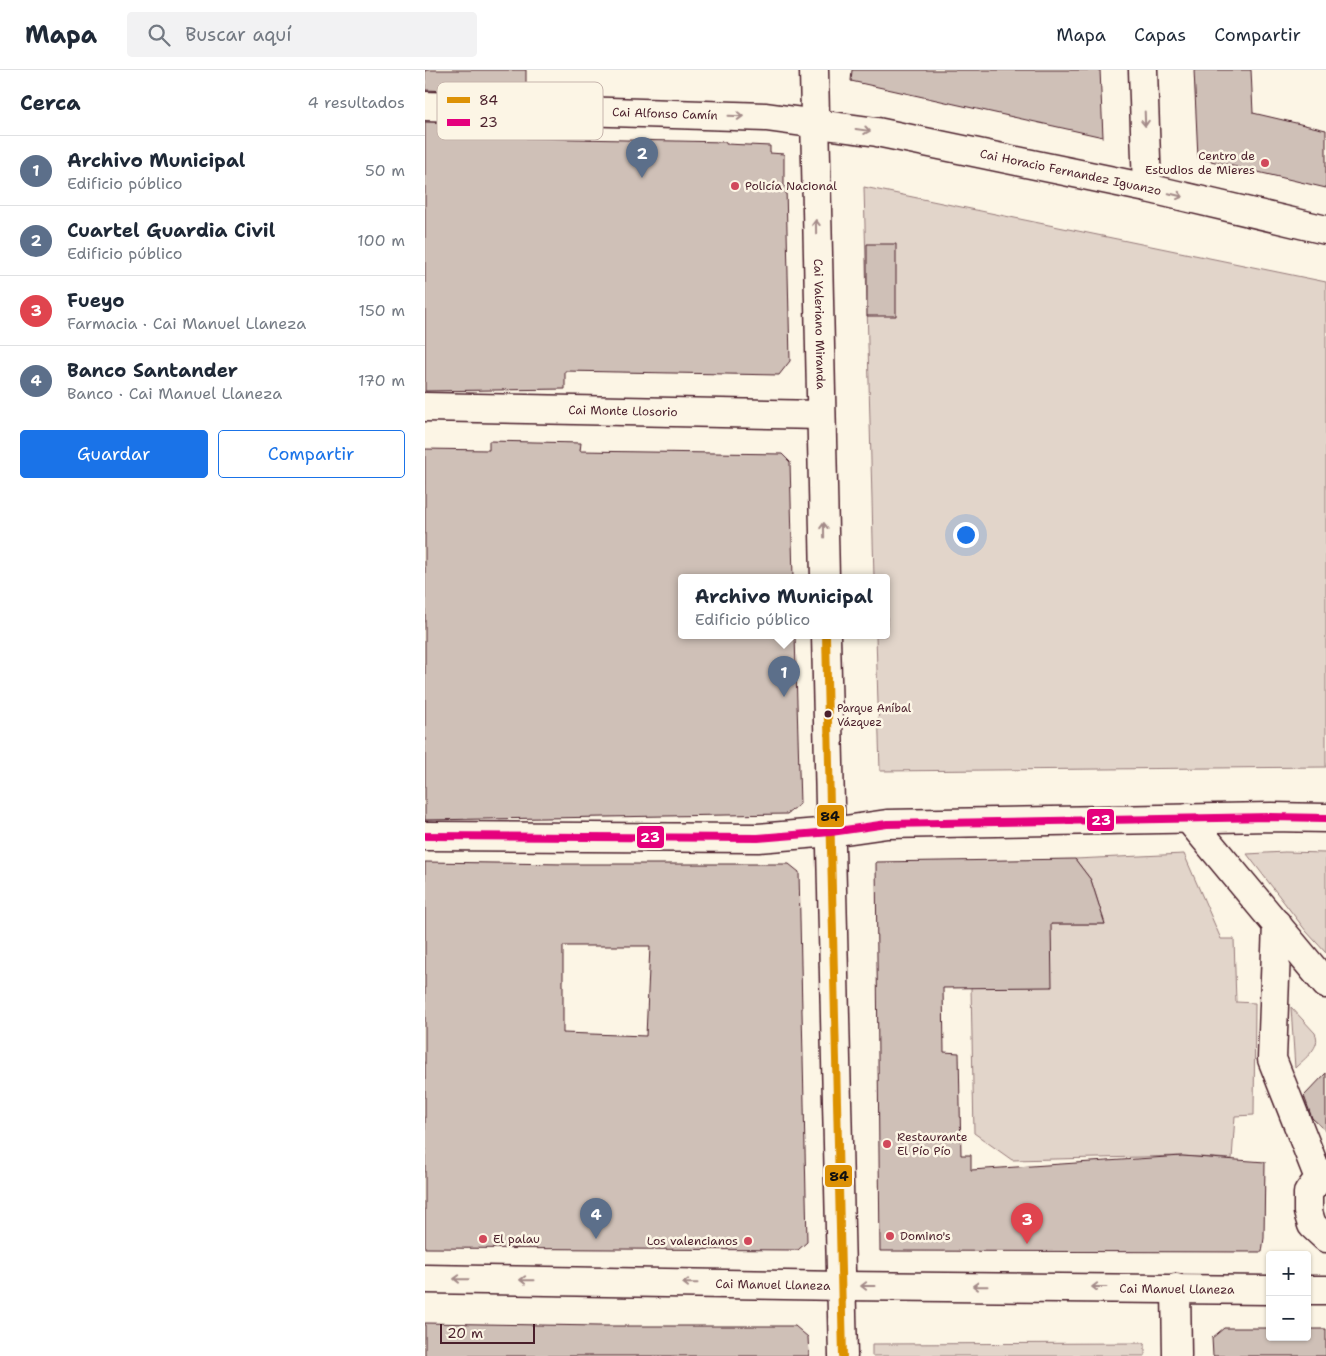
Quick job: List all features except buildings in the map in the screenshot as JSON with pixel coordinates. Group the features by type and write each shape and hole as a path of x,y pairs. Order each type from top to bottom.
{"street":[{"name":"Cai Valeriano Miranda","path":"813,70 825,574"},
{"path":"1143,70 1147,188"},
{"name":"Cai Alfonso Camín","path":"603,112 766,117 814,122"},
{"name":"Cai Horacio Fernandez Iguanzo","path":"814,122 877,132 1147,188 1326,230"},
{"name":"Cai Monte Llosorio","path":"425,407 821,415"},
{"path":"826,639 843,1356"},
{"path":"1188,818 1326,984"},
{"path":"425,836 758,838 831,832 887,824 1188,818 1326,818"},
{"path":"1277,924 1272,1059 1323,1177 1308,1193 1308,1212 1312,1226 1326,1238"},
{"name":"Cai Manuel Llaneza","path":"425,1279 842,1286 1266,1290"},
{"path":"1176,1288 1177,1356"},
{"path":"1311,1290 1326,1290"}],"shaded area":[{"name":"Parque Aníbal Vázquez","path":"864,187 1326,282 1326,767 880,771 876,639 890,639 890,574 874,574"},
{"path":"1285,852 1326,853 1326,953 1306,931 1247,854"},
{"path":"1184,854 1221,939 1234,939 1236,1002 1255,1003 1254,1115 1235,1116 1232,1159 1183,1156 1012,1160 974,1133 971,987 1051,924 1105,924 1091,880 1075,859"},
{"path":"1291,1007 1315,1033 1317,1038 1314,1048 1295,1068"},
{"path":"1145,1343 1145,1356 872,1356 872,1344"}],"transit line":[{"name":"84","path":"826,639 843,1356"},
{"name":"23","path":"425,836 758,838 831,832 887,824 1271,817 1326,818"}],"place":[{"name":"Centro de Estudios de Mieres","path":"1265,163"},
{"name":"Cuartel Guardia Civil","path":"642,178"},
{"name":"Policía Nacional","path":"735,186"},
{"name":"Archivo Municipal","path":"784,697"},
{"name":"Parque Aníbal Vázquez","path":"828,714"},
{"name":"Restaurante El Pío Pío","path":"887,1144"},
{"name":"Domino's","path":"890,1236"},
{"name":"El palau","path":"483,1239"},
{"name":"Banco Santander","path":"596,1239"},
{"name":"Los valencianos","path":"748,1241"},
{"name":"Fueyo","path":"1027,1244"}]}
